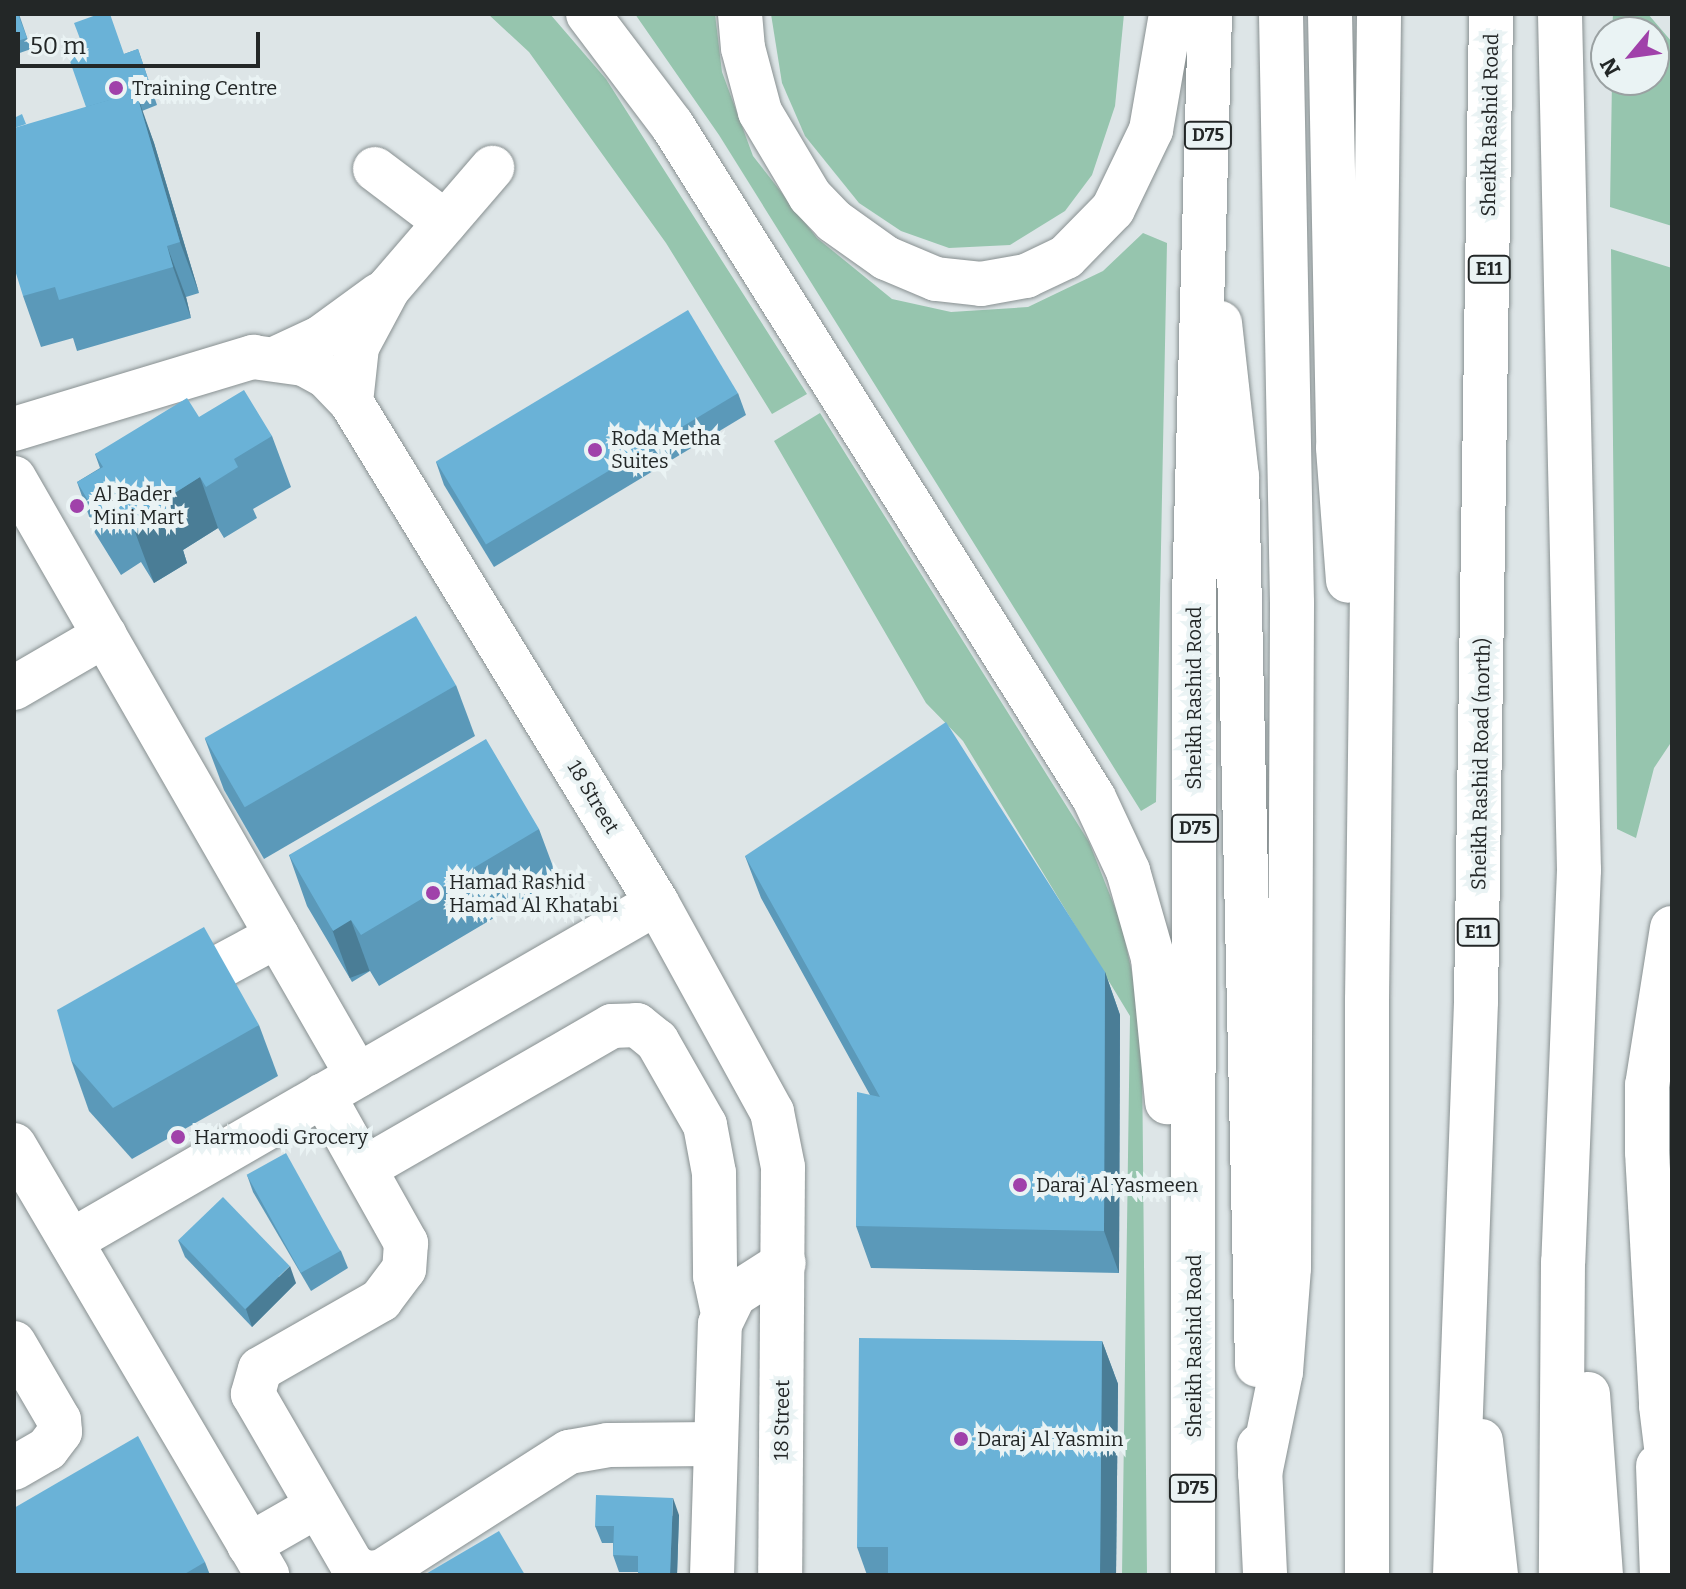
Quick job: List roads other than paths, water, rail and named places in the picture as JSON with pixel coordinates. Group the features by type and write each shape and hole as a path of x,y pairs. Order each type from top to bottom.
{"main road":[{"path":"588,14 672,125 1113,834 1141,909 1161,1009 1176,1273 1194,1400"},
{"path":"740,14 743,48 760,112 810,196 842,228 886,258 936,279 981,284 1026,276 1066,257 1113,209 1151,130 1171,14"},
{"name":"Sheikh Rashid Road","path":"1193,1575 1194,598 1210,14"},
{"path":"1260,1474 1281,1372 1289,1268 1292,603 1281,14"},
{"path":"1330,14 1341,503 1351,611 1371,718"},
{"path":"1367,1575 1371,718 1379,14"},
{"name":"Sheikh Rashid Road (north)","path":"1464,1340 1476,1001 1491,14"},
{"path":"1560,14 1579,839 1563,1262 1561,1575"},
{"path":"351,402 357,347 388,289 492,168"},
{"path":"375,169 445,222"},
{"path":"1204,256 1227,365 1237,476 1260,1474 1265,1575"},
{"path":"279,357 320,338 388,289"},
{"name":"18 Street","path":"14,429 227,362 279,357 326,376 351,402 657,903 772,1112 783,1167 780,1575"},
{"path":"406,492 445,469"},
{"path":"14,478 277,936 340,1085 365,1168 406,1243 404,1269 391,1291 260,1369 253,1394 352,1565 373,1573 569,1452 607,1445 716,1444"},
{"path":"14,688 105,635"},
{"path":"71,1241 657,903"},
{"path":"1672,928 1647,1085 1661,1406 1672,1496"},
{"path":"182,987 277,936"},
{"path":"1576,963 1584,1090 1588,1383 1601,1575"},
{"path":"365,1168 612,1026 637,1025 657,1041 705,1125 714,1173 715,1276 723,1313 712,1575"},
{"path":"14,1145 258,1560 317,1506"},
{"path":"723,1313 734,1295 784,1263"},
{"path":"1464,1340 1496,1575"},
{"name":"E11","path":"1455,1575 1464,1340"},
{"path":"14,1343 59,1420 60,1432 47,1449 14,1468"},
{"path":"1661,1406 1657,1474 1662,1575"}],"place":[{"name":"Training Centre","path":"116,88"},
{"name":"Roda Metha Suites","path":"595,450"},
{"name":"Al Bader Mini Mart","path":"77,506"},
{"name":"Hamad Rashid Hamad Al Khatabi","path":"433,893"},
{"name":"Harmoodi Grocery","path":"178,1137"},
{"name":"Daraj Al Yasmeen","path":"1020,1185"},
{"name":"Daraj Al Yasmin","path":"961,1439"}]}
